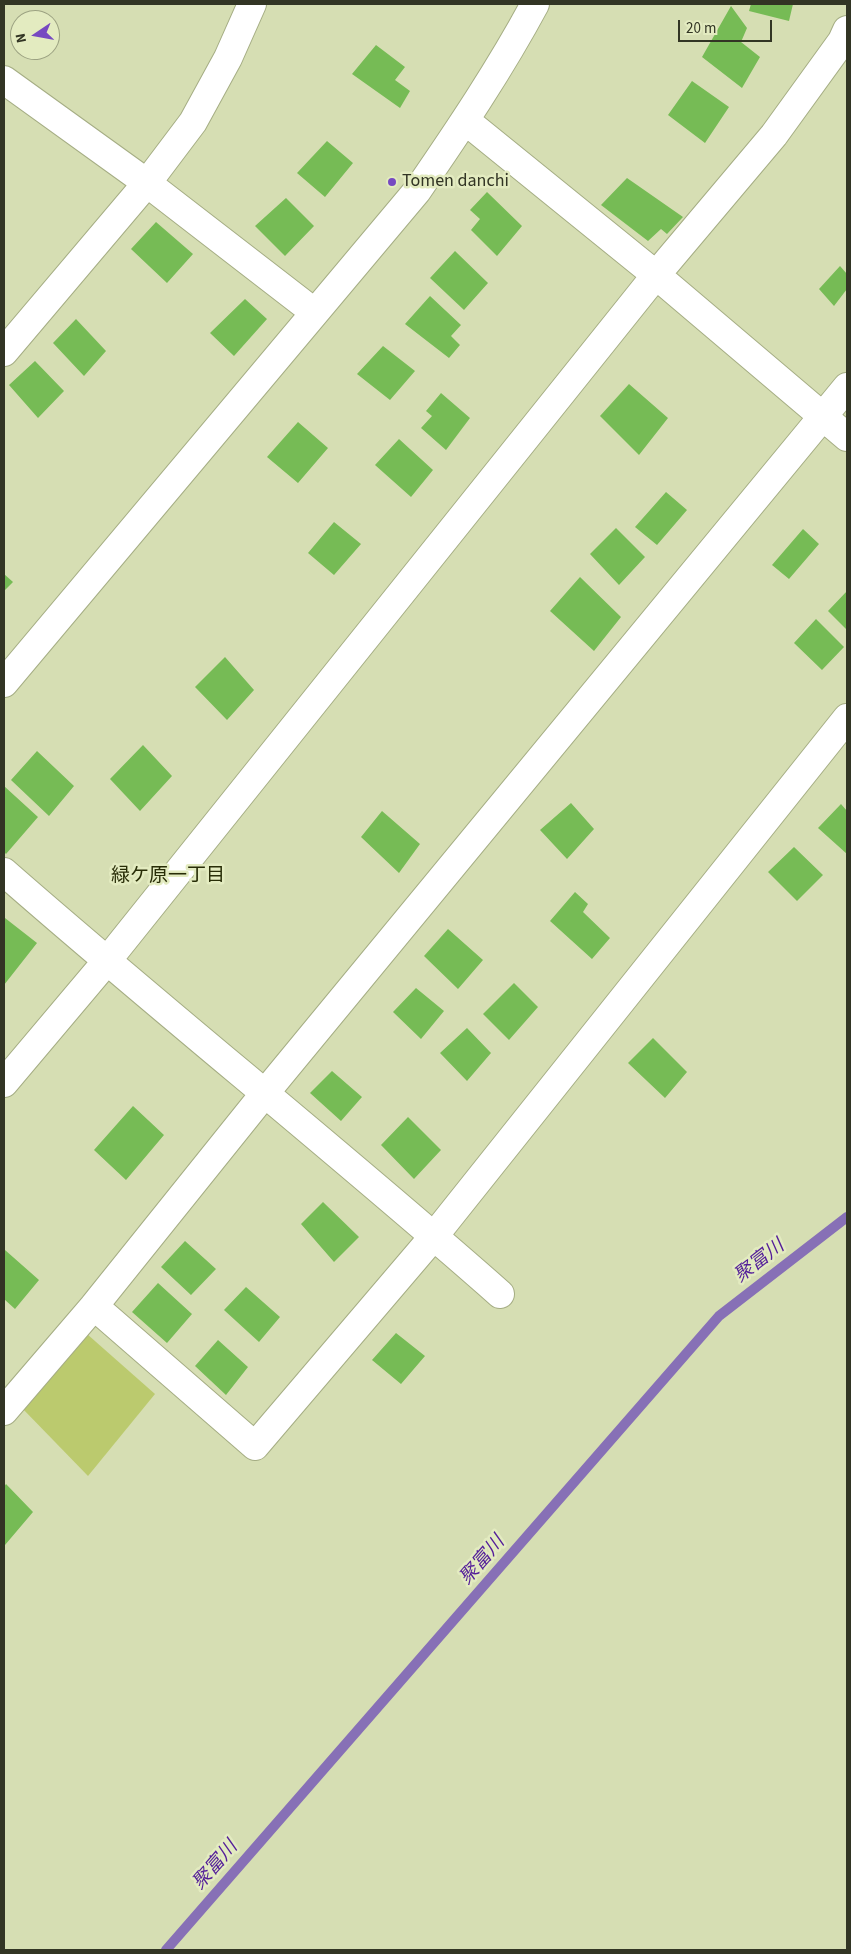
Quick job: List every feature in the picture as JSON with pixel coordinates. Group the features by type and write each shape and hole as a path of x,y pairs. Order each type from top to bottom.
{"street":[{"path":"4,352 147,183 193,122 228,58 252,4"},
{"path":"4,683 417,191 466,120 509,52 535,4"},
{"path":"4,1084 106,962 656,275 774,135 842,41 847,30"},
{"path":"4,80 147,183 314,312"},
{"path":"466,120 656,275 847,437"},
{"path":"4,1411 94,1306 265,1092 847,387"},
{"path":"94,1306 255,1446 434,1236 847,718"},
{"path":"4,872 106,962 265,1092 500,1294"}],"green space":[{"path":"87,1334 155,1394 88,1476 21,1407"}],"building":[{"path":"751,4 793,4 789,21 749,11"},
{"path":"731,6 747,28 741,42 760,57 742,88 702,57"},
{"path":"376,45 405,67 395,80 410,91 400,108 352,74"},
{"path":"692,81 729,107 705,143 668,115"},
{"path":"327,141 353,163 325,197 297,173"},
{"path":"627,178 683,217 667,234 661,229 648,241 601,205"},
{"path":"487,192 522,226 497,256 471,230 480,219 470,210"},
{"path":"286,198 314,226 285,256 255,226"},
{"path":"156,222 193,254 167,283 131,249"},
{"path":"455,251 488,283 464,310 430,278"},
{"path":"840,266 847,274 847,289 834,306 819,289"},
{"path":"430,296 461,325 451,336 460,345 449,358 405,324"},
{"path":"245,299 267,319 234,356 210,333"},
{"path":"76,319 106,351 84,376 53,343"},
{"path":"383,346 415,371 390,400 357,374"},
{"path":"35,361 64,391 38,418 9,385"},
{"path":"629,384 668,418 639,455 600,416"},
{"path":"441,393 470,418 446,450 421,428 432,416 426,411"},
{"path":"298,422 328,448 298,483 267,457"},
{"path":"399,439 433,470 411,497 375,465"},
{"path":"666,492 687,510 657,545 635,527"},
{"path":"334,522 361,544 334,575 308,553"},
{"path":"616,528 645,557 619,585 590,554"},
{"path":"803,529 819,544 789,579 772,565"},
{"path":"4,574 13,582 4,591"},
{"path":"580,577 621,617 594,651 550,611"},
{"path":"847,591 847,630 828,611"},
{"path":"816,619 844,647 822,670 794,643"},
{"path":"225,657 254,690 227,720 195,687"},
{"path":"143,745 172,776 140,811 110,779"},
{"path":"37,751 74,786 49,816 11,780"},
{"path":"4,786 38,817 6,854 4,852"},
{"path":"571,803 594,829 567,859 540,830"},
{"path":"841,804 847,811 847,854 818,828"},
{"path":"382,811 420,844 399,873 361,837"},
{"path":"794,847 823,875 797,901 768,872"},
{"path":"575,892 588,904 583,912 610,938 592,959 550,921"},
{"path":"5,918 37,943 4,985 4,920"},
{"path":"448,929 483,960 458,989 424,956"},
{"path":"514,983 538,1007 509,1040 483,1014"},
{"path":"416,988 444,1011 421,1039 393,1012"},
{"path":"467,1028 491,1053 467,1081 440,1053"},
{"path":"653,1038 687,1072 665,1098 628,1063"},
{"path":"332,1071 362,1097 341,1121 310,1093"},
{"path":"133,1106 164,1135 126,1180 94,1150"},
{"path":"408,1117 441,1150 414,1179 381,1145"},
{"path":"323,1202 359,1237 334,1262 301,1224"},
{"path":"185,1241 216,1269 191,1295 161,1267"},
{"path":"5,1250 39,1280 15,1309 4,1299"},
{"path":"158,1283 192,1314 167,1343 132,1312"},
{"path":"246,1287 280,1317 259,1342 224,1310"},
{"path":"396,1333 425,1356 401,1384 372,1360"},
{"path":"218,1340 248,1367 226,1395 195,1366"},
{"path":"6,1484 33,1512 5,1545 4,1487"}],"waterway":[{"name":"聚富川","path":"166,1950 719,1316 847,1217"}],"place":[{"name":"Tomen danchi","path":"392,182"}],"district":[{"name":"緑ケ原一丁目","path":"168,877"}]}
